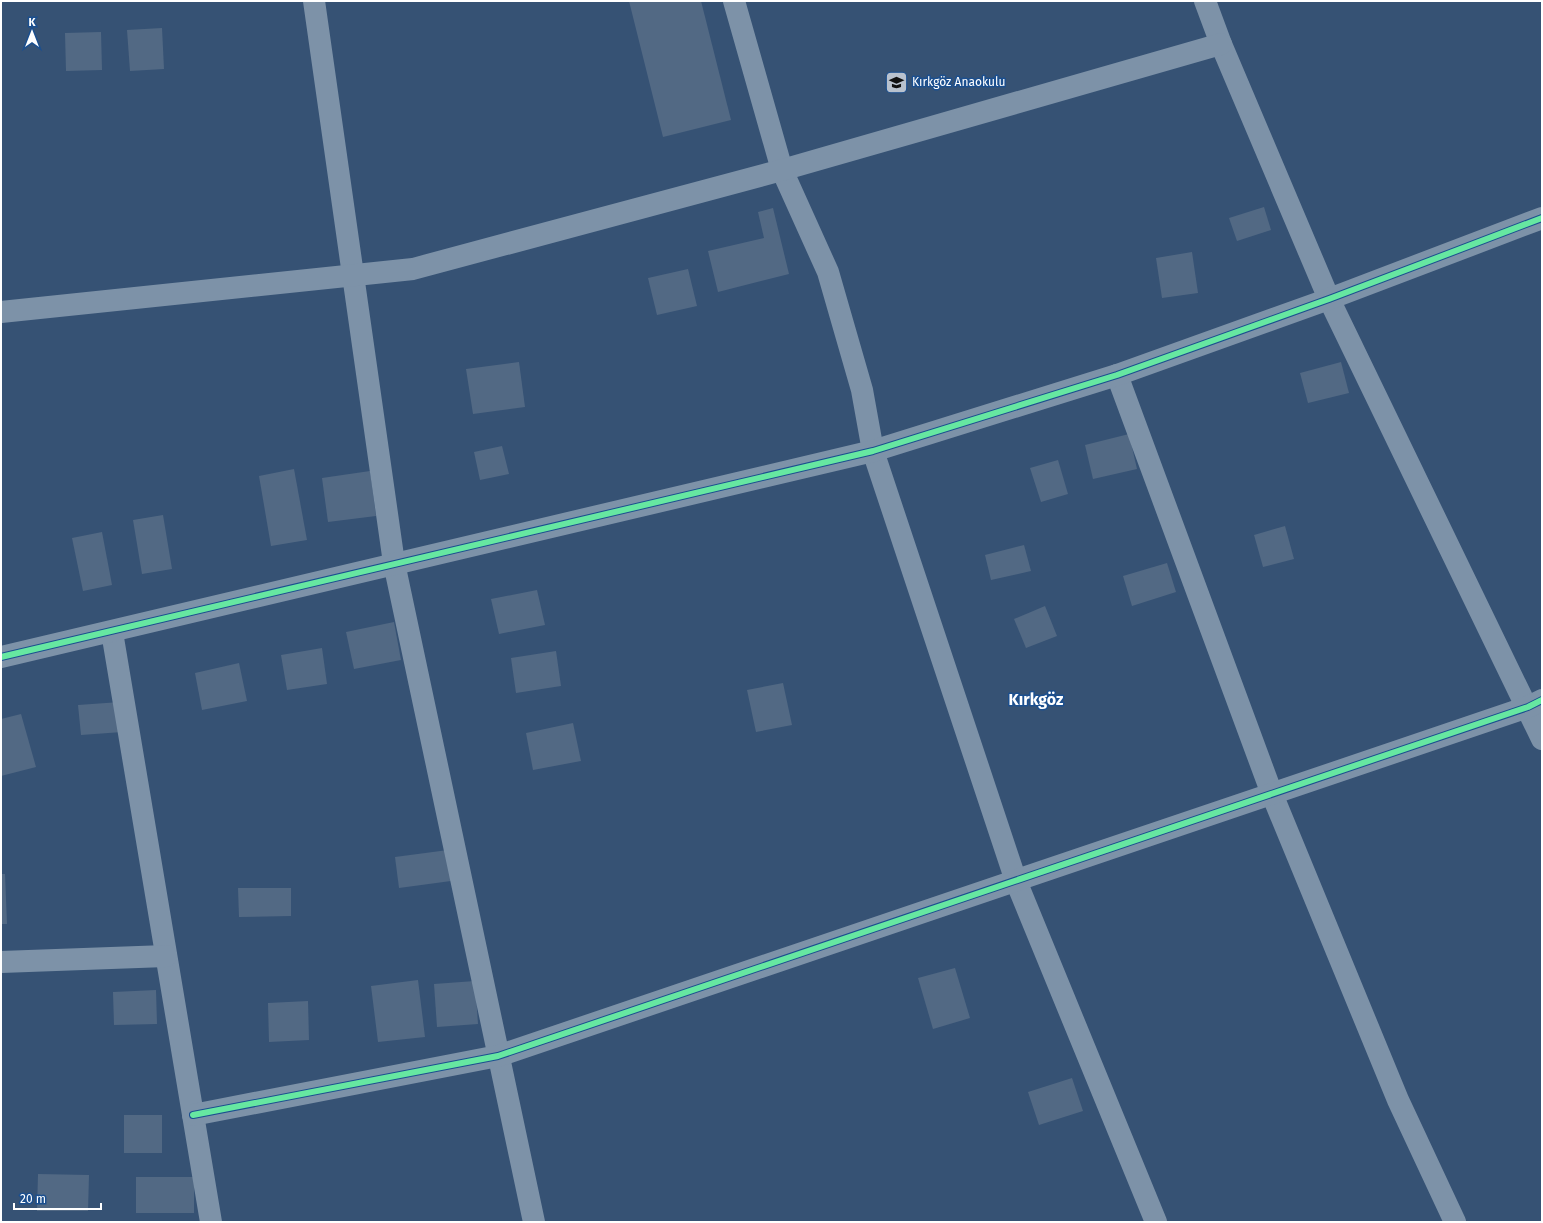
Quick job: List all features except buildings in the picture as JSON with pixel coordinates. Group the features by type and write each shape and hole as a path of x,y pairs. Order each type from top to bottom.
{"street":[{"path":"314,1 394,564 534,1222"},
{"path":"734,1 782,170 828,272 862,390 873,451 1016,881 1156,1222"},
{"path":"1205,1 1221,44 1329,299 1436,521 1535,704 1542,739"},
{"path":"1,312 413,269 782,170 1221,44"},
{"path":"1,657 873,451 1117,375 1329,299 1542,218"},
{"path":"1117,375 1272,794 1398,1100 1455,1222"},
{"path":"112,632 211,1222"},
{"path":"193,1115 498,1056 1535,704"},
{"path":"1,962 166,956"}],"cycle path":[{"path":"1,657 873,451 1117,375 1329,299 1542,218"},
{"path":"193,1115 498,1056 1528,707 1542,700"}],"place":[{"name":"Kırkgöz Anaokulu","path":"896,82"}],"district":[{"name":"Kırkgöz","path":"1036,699"}]}
